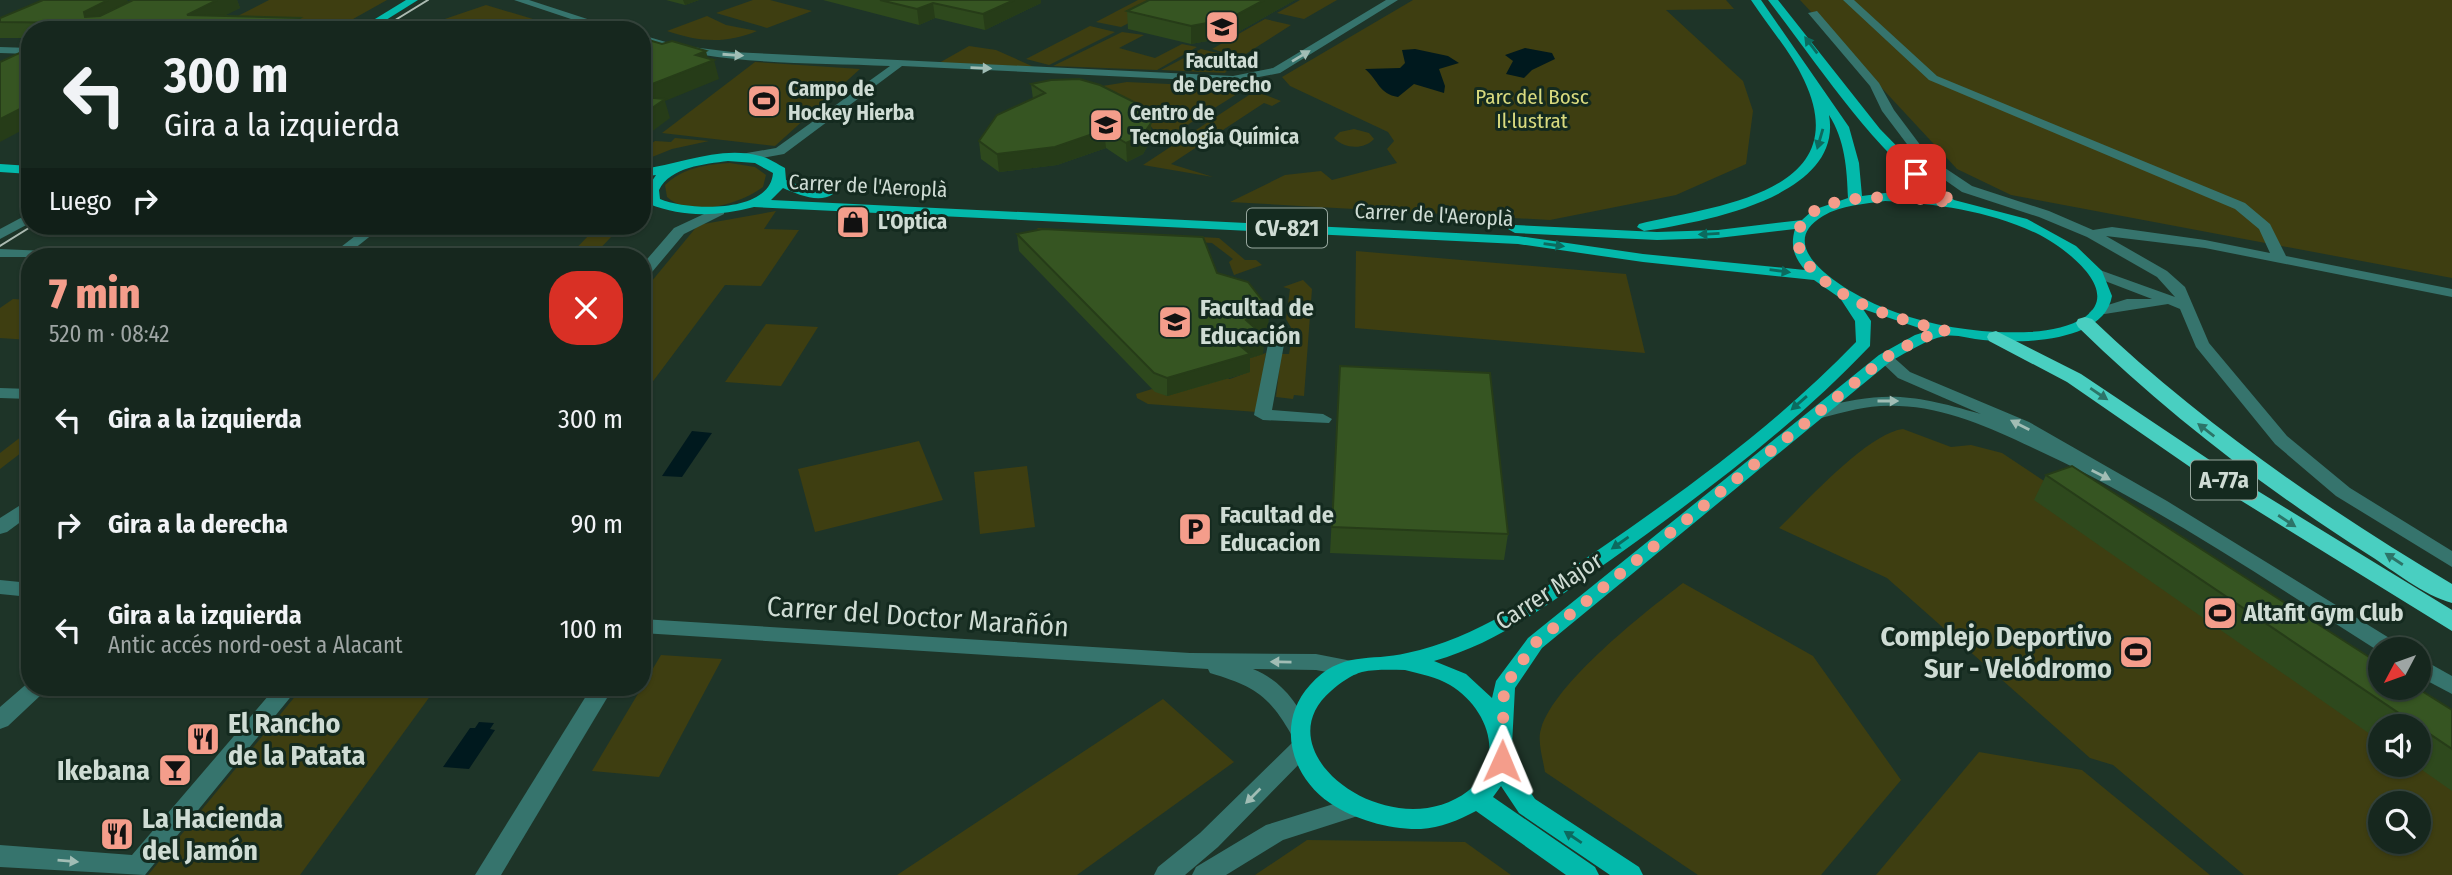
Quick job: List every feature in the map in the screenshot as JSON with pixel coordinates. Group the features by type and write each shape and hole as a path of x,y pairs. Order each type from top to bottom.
{"highway":[{"name":"A-77a","path":"2091,318 2152,387 2233,451 2320,512 2452,595"},
{"name":"A-77a","path":"1996,337 2074,378 2227,482 2452,622"}],"main road":[{"path":"365,21 400,0"},
{"path":"377,21 413,0"},
{"path":"1756,0 1843,127 1853,163 1855,199"},
{"path":"1773,0 1889,148 1930,187 1954,203"},
{"path":"1532,230 1606,231 1689,220 1733,208 1771,193 1796,176 1813,158 1822,141 1824,124 1808,74"},
{"path":"651,172 711,159 744,157 776,167 782,176 780,182"},
{"path":"0,158 21,159"},
{"path":"0,167 21,169"},
{"path":"651,188 678,168"},
{"name":"Carrer de l'Aeroplà","path":"780,182 806,192 837,195 1657,236 1718,234 1801,224"},
{"name":"CV-821","path":"674,211 719,211 752,203 775,189 780,182"},
{"path":"651,197 674,211"},
{"path":"1801,224 1822,209 1855,199 1885,197 1954,203 2004,216 2064,244 2097,273 2103,288 2104,301 2091,318"},
{"name":"Carrer de l'Aeroplà","path":"752,203 1518,240 1654,259 1819,276"},
{"name":"A-77a","path":"1801,224 1797,240 1803,258 1819,276 1845,295 1875,309 1946,331 1996,337 2032,337 2062,332 2091,318"},
{"name":"Carrer Major","path":"1405,662 1457,647 1514,618 1711,480 1841,367 1864,343 1863,321 1845,295"},
{"name":"Carrer Major","path":"1502,735 1504,687 1535,643 1821,413 1885,358 1921,338 1946,331"},
{"path":"1405,662 1440,670 1465,684 1489,707 1502,735 1500,766 1489,788 1477,799 1435,817 1400,819 1356,807 1329,790 1310,768 1300,738 1307,701 1328,679 1364,664 1405,662"},
{"path":"1500,766 1527,806 1630,875"},
{"path":"1477,799 1586,875"}],"street":[{"path":"519,0 586,21"},
{"path":"651,40 701,52 898,65 1242,78 1276,71 1393,0"},
{"path":"1848,0 1934,78 2240,206 2265,227 2280,259"},
{"path":"1813,13 1875,85 1888,111 1926,161 1967,189 2092,234 2162,274 2180,290 2202,344 2281,440 2343,492 2452,560"},
{"path":"0,51 21,51"},
{"path":"744,157 780,151 898,65"},
{"path":"776,167 913,65"},
{"path":"674,211 679,231"},
{"path":"651,264 679,231 719,211"},
{"path":"0,235 21,222"},
{"path":"2092,234 2112,231 2144,234 2452,293"},
{"path":"347,248 364,235"},
{"path":"0,253 21,254"},
{"path":"2097,273 2186,306"},
{"path":"2091,318 2127,304 2186,306"},
{"path":"1277,339 1263,415 1323,419"},
{"path":"1885,358 1904,375 2023,426 2160,505 2373,637"},
{"path":"0,393 21,394"},
{"path":"1821,413 1870,401 1901,401 1952,411 2008,430 2160,505"},
{"path":"0,528 21,512"},
{"path":"0,587 21,589"},
{"name":"Carrer del Doctor Marañón","path":"651,627 1190,661"},
{"path":"1190,661 1316,662 1349,668"},
{"path":"1167,875 1209,840 1300,738 1282,696 1271,687 1236,672 1190,661"},
{"path":"2431,674 2452,686"},
{"path":"0,720 26,696"},
{"path":"0,856 134,871 280,696"},
{"path":"488,875 597,696"},
{"path":"1205,875 1275,832 1356,807"}],"green space":[{"path":"269,0 387,0 350,21 228,21"},
{"path":"753,0 770,0 812,11 767,28 716,13"},
{"path":"1138,0 1174,0 1121,27 1096,22"},
{"path":"1300,0 1337,0 1304,19 1277,13"},
{"name":"Parc del Bosc Il·lustrat","path":"1413,0 1726,0 1734,9 1666,10 1743,81 1753,111 1746,164 1676,195 1550,220 1230,202 1285,175 1321,171 1332,180 1397,163 1387,149 1394,141 1388,132 1290,86 1282,77"},
{"path":"1800,0 2452,0 2452,278 2011,195 1957,169"},
{"path":"486,5 540,21 439,21"},
{"path":"707,16 726,25 757,31 734,38 712,40 667,31"},
{"path":"1265,19 1291,25 1241,57 1212,49"},
{"path":"1090,26 1115,32 1049,65 1026,59"},
{"path":"1122,32 1144,35 1119,48 1155,58 1182,44 1197,47 1157,70 1053,66"},
{"path":"969,46 996,50 1034,67 939,63"},
{"path":"1201,49 1238,58 1225,73 1161,70"},
{"name":"Campo de Hockey Hierba","path":"755,62 860,69 775,146 662,133"},
{"path":"1127,82 1245,89 1160,142 1154,130 1135,113 1072,91"},
{"path":"1255,91 1281,101 1272,106 1264,103 1171,164 1213,177 1143,165"},
{"path":"1354,129 1369,133 1374,139 1365,145 1354,147 1334,138 1340,132"},
{"path":"675,138 709,141 672,149 651,157 651,144 655,141 671,142"},
{"path":"730,163 755,167 766,175 763,187 742,199 715,207 689,207 677,204 667,197 665,185 679,175 704,166"},
{"path":"776,211 764,229 799,230 761,286 725,285 651,384 651,282 698,225"},
{"path":"1037,228 1219,238 1245,260 1256,260 1262,265 1234,275 1229,262 1233,259 1212,243 1144,239 1050,241"},
{"path":"589,235 612,236 601,248 577,248"},
{"path":"1356,251 1626,274 1645,353 1355,328"},
{"path":"1303,280 1312,289 1304,396 1294,395 1293,399 1276,397 1281,354 1289,354 1293,331 1286,319 1290,289 1283,287"},
{"path":"13,299 21,299 21,339 0,338 0,308"},
{"path":"766,324 818,327 781,386 725,382"},
{"path":"1266,353 1257,412 1148,404 1137,398 1136,394 1152,389 1167,396 1230,379 1249,372 1238,362"},
{"name":"Complejo Deportivo Sur - Velódromo","path":"1903,429 1951,447 1971,445 2002,453 2368,696 2368,700 2375,700 2396,714 2368,714 2368,777 2431,777 2431,760 2452,751 2452,875 2244,875 2113,765 2090,758 1887,578 1779,528 1838,470 1873,442"},
{"path":"21,437 21,453 0,469 0,453"},
{"path":"919,441 943,500 815,532 798,469"},
{"path":"1027,466 1035,527 980,534 974,472"},
{"path":"1683,583 1813,656 1901,780 1821,875 1698,875 1545,772 1540,744 1541,729 1563,691 1603,650"},
{"path":"661,655 722,659 659,777 592,771 637,696 651,696 651,672"},
{"path":"295,696 430,696 300,875 148,875"},
{"path":"1163,699 1234,762 1077,875 897,875"},
{"path":"1979,752 2082,770 2210,875 1876,875"},
{"path":"1307,840 1465,842 1511,875 1255,875"}],"water":[{"path":"1525,48 1552,53 1555,59 1532,70 1524,78 1506,74 1513,61 1505,55"},
{"path":"1415,49 1448,56 1459,63 1439,69 1445,86 1444,93 1414,84 1398,97 1383,90 1365,69 1400,68 1405,63 1402,50"},
{"path":"692,431 712,433 682,477 662,476"},
{"path":"479,722 494,723 490,729 495,730 469,769 443,767 470,728 475,728"}],"building":[{"path":"43,0 108,0 84,12 85,17 100,16 133,0 217,0 187,15 300,18 295,21 21,22 0,22 0,18"},
{"path":"880,0 1014,0 983,14 933,3 917,9"},
{"path":"1149,0 1264,0 1229,19 1191,26 1127,11"},
{"path":"651,41 662,44 672,41 706,51 696,55 714,60 651,84"},
{"path":"21,52 21,108 0,119 0,62"},
{"path":"1079,79 1100,85 1138,104 1151,123 1142,136 1126,143 1104,130 1055,147 997,154 979,141 997,115 1045,93 1031,84"},
{"path":"651,98 665,99 651,109"},
{"name":"Facultad de Educación","path":"1043,229 1203,237 1217,273 1248,282 1269,309 1246,320 1264,336 1238,344 1250,354 1167,378 1154,373 1017,234"},
{"path":"1340,366 1490,373 1508,534 1332,527"},
{"path":"2072,466 2368,656 2368,692 2046,475"},
{"path":"2431,697 2452,710 2452,749 2431,735 2431,714 2400,714 2379,700 2431,700"}],"tram line":[{"path":"394,21 428,0"},
{"path":"0,246 21,233"}],"place":[{"name":"Facultad de Derecho","path":"1222,27"},
{"name":"Campo de Hockey Hierba","path":"764,101"},
{"name":"Centro de Tecnología Química","path":"1106,125"},
{"name":"L'Optica","path":"853,222"},
{"name":"Facultad de Educación","path":"1175,322"},
{"name":"Facultad de Educacion","path":"1195,529"},
{"name":"Altafit Gym Club","path":"2220,613"},
{"name":"Complejo Deportivo Sur - Velódromo","path":"2136,652"},
{"name":"El Rancho de la Patata","path":"203,739"},
{"name":"Ikebana","path":"175,770"},
{"name":"La Hacienda del Jamón","path":"117,834"}],"route":[{"path":"1502,761 1504,687 1535,643 1821,413 1885,358 1921,338 1946,331 1892,316 1845,295 1819,276 1803,258 1797,240 1801,224 1813,213 1855,199 1902,197 1954,203 1916,174"}]}
